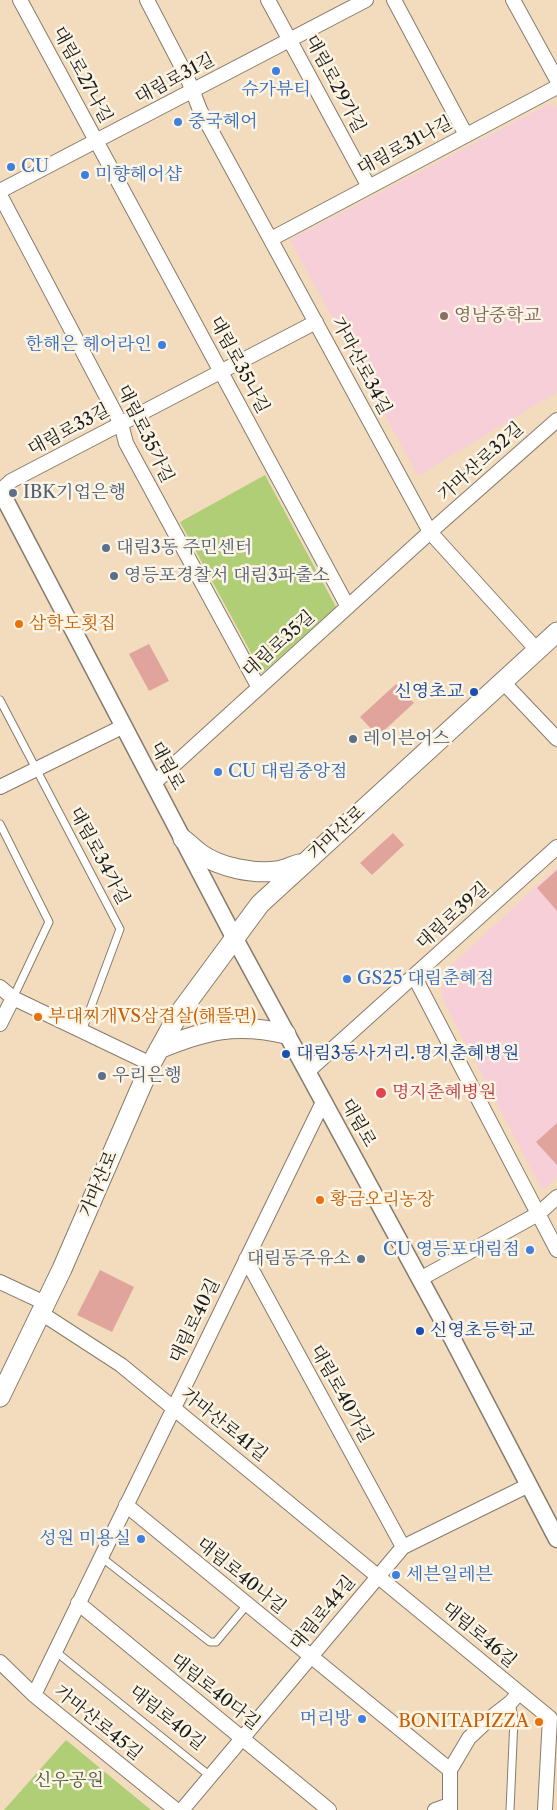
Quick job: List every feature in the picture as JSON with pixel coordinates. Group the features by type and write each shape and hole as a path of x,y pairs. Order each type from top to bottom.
{"main road":[{"name":"가마산로","path":"0,1397 62,1269 155,1057 178,1014 260,904 557,632"},
{"path":"183,839 202,855 221,864 238,868 260,872 278,871 305,862"},
{"path":"155,1057 195,1035 222,1029 253,1028 286,1034"}],"street":[{"name":"대림로27나길","path":"20,0 96,141"},
{"name":"가마산로34길","path":"147,0 187,77 200,110 430,532 537,650"},
{"name":"대림로29가길","path":"268,0 369,187"},
{"name":"대림로31길","path":"0,193 366,0"},
{"path":"394,0 466,135"},
{"path":"513,0 557,80"},
{"name":"대림로31나길","path":"271,239 557,87"},
{"name":"대림로35나길","path":"96,141 348,607"},
{"name":"대림로35가길","path":"0,193 121,424 126,443 259,688"},
{"name":"대림로33길","path":"0,491 11,481 316,322"},
{"name":"가마산로32길","path":"430,532 557,420"},
{"name":"대림로","path":"0,491 235,939 420,1279 557,1539"},
{"name":"대림로35길","path":"154,783 430,532"},
{"path":"502,681 557,739"},
{"path":"0,787 124,726"},
{"name":"대림로39길","path":"307,1072 557,847"},
{"path":"414,976 557,1250"},
{"path":"0,988 13,998 82,1031 155,1057"},
{"path":"0,1024 13,998"},
{"name":"대림로40길","path":"34,1695 323,1102"},
{"path":"420,1279 538,1214 557,1197"},
{"name":"대림로40가길","path":"246,1259 402,1548"},
{"path":"0,1282 43,1308"},
{"name":"가마산로41길","path":"43,1308 121,1365 378,1576"},
{"name":"대림로44길","path":"182,1810 402,1548 529,1485"},
{"name":"대림로40나길","path":"126,1505 450,1770"},
{"name":"대림로46길","path":"378,1576 515,1697 553,1716"},
{"name":"대림로40다길","path":"78,1603 329,1810"},
{"name":"가마산로45길","path":"0,1662 34,1695 176,1810"},
{"path":"435,1810 450,1807 450,1770 469,1738 515,1697"},
{"path":"545,1810 553,1716"}],"lane":[{"name":"대림로34가길","path":"0,700 120,929 82,1031"},
{"path":"0,824 49,922 13,998"},
{"path":"100,1557 210,1642 216,1642 247,1605"},
{"name":"대림로40길","path":"54,1651 210,1776"},
{"path":"510,1810 515,1697"}],"shaded area":[{"name":"영남중학교","path":"549,104 557,108 557,392 418,476 290,240"},
{"path":"557,867 557,1177 542,1190 442,998 444,972"}],"green space":[{"path":"265,475 336,607 262,673 180,522"},
{"name":"신우공원","path":"66,1740 151,1810 4,1810"}],"building":[{"path":"149,644 169,681 149,691 129,654"},
{"path":"396,684 414,703 378,736 360,717"},
{"path":"393,833 404,845 372,875 360,863"},
{"path":"557,870 557,911 537,888"},
{"path":"557,1123 557,1165 536,1142"},
{"path":"100,1270 134,1287 112,1332 77,1315"}],"place":[{"name":"슈가뷰티","path":"276,71"},
{"name":"중국헤어","path":"178,122"},
{"name":"CU","path":"11,167"},
{"name":"미향헤어샵","path":"85,175"},
{"name":"영남중학교","path":"444,316"},
{"name":"한해은 헤어라인","path":"162,345"},
{"name":"IBK기업은행","path":"13,493"},
{"name":"대림3동 주민센터","path":"106,548"},
{"name":"영등포경찰서 대림3파출소","path":"114,576"},
{"name":"삼학도횟집","path":"19,624"},
{"name":"신영초교","path":"474,692"},
{"name":"레이븐어스","path":"353,739"},
{"name":"CU 대림중앙점","path":"218,772"},
{"name":"GS25 대림춘혜점","path":"347,979"},
{"name":"부대찌개VS삼겹살(해뜰면)","path":"38,1017"},
{"name":"대림3동사거리.명지춘혜병원","path":"286,1054"},
{"name":"우리은행","path":"102,1076"},
{"name":"명지춘혜병원","path":"381,1093"},
{"name":"황금오리농장","path":"320,1200"},
{"name":"CU 영등포대림점","path":"530,1250"},
{"name":"대림동주유소","path":"361,1259"},
{"name":"신영초등학교","path":"420,1331"},
{"name":"성원 미용실","path":"141,1539"},
{"name":"세븐일레븐","path":"396,1575"},
{"name":"머리방","path":"362,1719"},
{"name":"BONITAPIZZA","path":"539,1722"}]}
